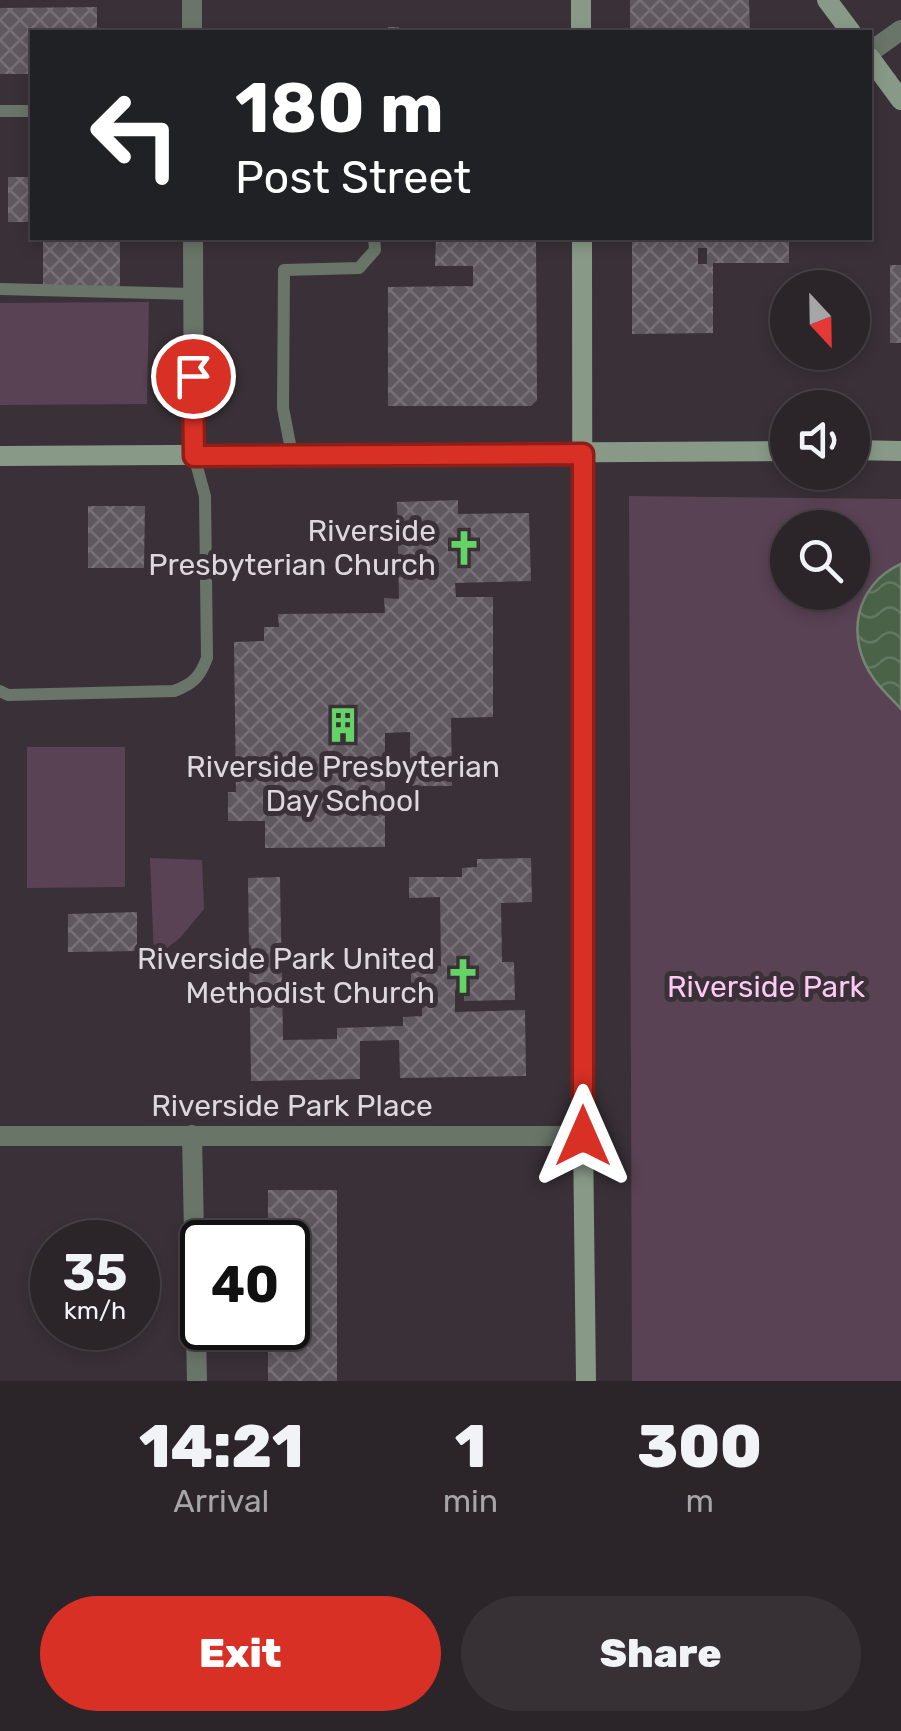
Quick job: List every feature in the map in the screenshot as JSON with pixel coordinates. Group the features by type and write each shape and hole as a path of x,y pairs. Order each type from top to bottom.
{"street":[{"path":"192,0 192,30"},
{"path":"581,0 581,30"},
{"path":"827,0 850,30"},
{"path":"872,53 901,30"},
{"path":"872,58 901,100"},
{"path":"193,240 194,456"},
{"path":"582,240 586,1381"},
{"path":"870,450 901,451"},
{"path":"0,456 770,451"},
{"path":"192,1135 197,1381"},
{"name":"Riverside Park Place","path":"0,1136 583,1136"}],"lane":[{"path":"0,111 30,111"},
{"path":"292,456 283,408 284,270 359,268 375,250 374,240"},
{"path":"0,289 193,294"},
{"path":"0,692 174,691 200,676 206,658 205,496 194,456"}],"green space":[{"path":"149,302 147,404 0,405 0,303"},
{"name":"Riverside Park","path":"629,496 901,499 901,1381 632,1381"},
{"path":"27,747 125,747 125,887 27,888"},
{"path":"150,858 202,860 204,909 180,938 154,958"}],"water":[{"path":"901,564 901,709 865,663 857,631 860,610 870,610 870,590 885,573"}],"building":[{"path":"630,0 749,0 750,30 630,30"},
{"path":"97,7 97,30 30,30 30,74 0,74 0,8"},
{"path":"388,27 535,29 535,30"},
{"path":"8,177 30,177 30,222 8,222"},
{"path":"43,240 120,240 120,287 43,287"},
{"path":"436,240 536,240 537,400 531,406 388,406 388,287 473,286 473,266 435,266"},
{"path":"632,240 789,240 789,263 713,263 713,333 632,334","holes":["698,248 707,248 707,264 698,264"]},
{"path":"890,265 901,265 901,343 890,343"},
{"name":"Riverside Presbyterian Day School","path":"458,500 458,514 529,513 531,581 455,583 456,597 493,597 493,717 451,718 452,786 410,786 410,732 385,733 385,847 265,848 265,821 228,821 228,792 236,792 234,642 264,641 264,627 279,627 278,614 385,613 384,598 399,599 397,502"},
{"path":"88,506 145,506 144,568 88,568"},
{"name":"Riverside Park United Methodist Church","path":"531,858 532,902 501,903 502,962 514,962 515,1000 464,1001 464,990 455,990 455,1012 525,1010 526,1076 400,1078 399,1040 360,1041 360,1079 251,1081 248,878 280,877 283,1040 337,1039 337,1028 403,1026 403,1017 422,1016 422,984 411,985 411,967 441,966 440,897 409,898 409,877 462,877 462,868 477,867 477,859"},
{"path":"137,912 137,951 68,952 68,914"},
{"path":"268,1190 337,1190 337,1381 268,1381 268,1350 310,1350 310,1220 268,1220"}],"place":[{"name":"Riverside Presbyterian Church","path":"464,548"},
{"name":"Riverside Presbyterian Day School","path":"343,725"},
{"name":"Riverside Park United Methodist Church","path":"463,976"}],"route":[{"path":"193,376 194,456 583,454 583,1136"}]}
